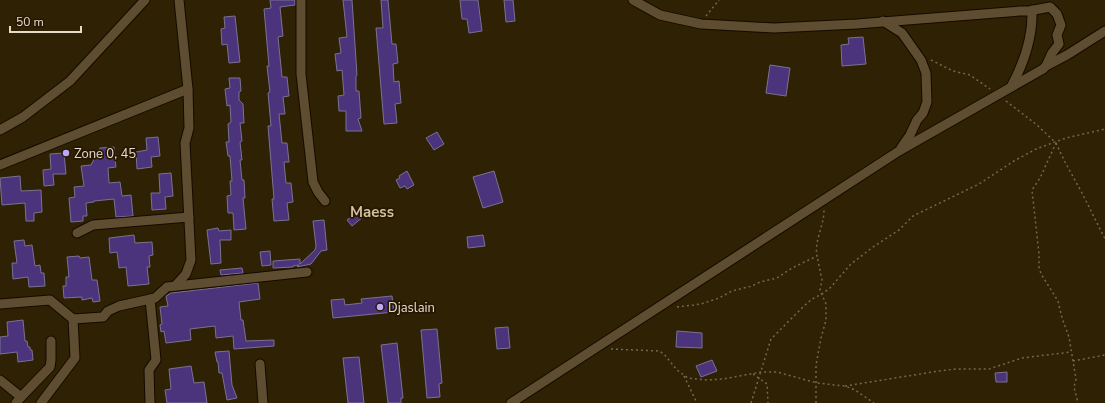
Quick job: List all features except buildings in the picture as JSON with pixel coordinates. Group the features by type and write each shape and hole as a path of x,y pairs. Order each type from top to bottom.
{"street":[{"path":"0,130 23,117 70,80 146,0"},
{"path":"175,286 186,274 191,260 185,143 189,128 188,89 179,0"},
{"path":"301,0 301,74 313,182 325,201"},
{"path":"633,0 660,15 701,24 774,28 883,22 1032,10 1050,7 1057,14 1061,25 1057,35 1059,44 1052,53 1046,66"},
{"path":"1011,87 1022,67 1028,48 1033,25 1032,10"},
{"path":"883,22 902,33 918,56 926,73 927,102 923,113 917,120 910,135 899,151"},
{"path":"511,403 899,151 1043,69 1105,31"},
{"path":"0,165 188,89"},
{"path":"77,233 93,225 189,217"},
{"path":"0,304 50,300 73,319 103,317 108,311 119,306 155,298 167,287 307,272"},
{"path":"150,299 156,360 149,370 150,403"},
{"path":"41,403 75,358 73,319"},
{"path":"0,380 18,400 50,367 51,341"},
{"path":"260,364 263,403"}],"path":[{"path":"711,8 719,0"},
{"path":"918,56 934,61 953,71 970,75 982,82 997,95 1018,109 1056,143 1105,239"},
{"path":"751,403 771,339 812,299 822,294 841,277 858,259 899,230 913,216 979,184 1014,161 1036,149 1056,143 1066,138 1105,129"},
{"path":"1056,143 1040,178 1032,190 1039,267 1041,274 1058,301 1069,337 1076,379 1074,387 1078,403"},
{"path":"816,403 816,365 826,320 826,304 820,290 822,280 816,249 824,212"},
{"path":"677,307 701,304 719,298 732,291 777,278 792,268 818,256"},
{"path":"595,348 659,351 664,354 677,370 688,378 723,380 752,373 777,372 817,383 845,386 856,390 874,403"},
{"path":"845,386 939,371 956,369 989,369 1022,358 1071,352"},
{"path":"1073,361 1105,355"},
{"path":"752,373 767,384 768,403"},
{"path":"684,375 697,403"}],"place":[{"name":"Zone 0, 45","path":"66,153"},
{"name":"Djaslain","path":"380,307"}],"district":[{"name":"Maess","path":"372,212"}]}
